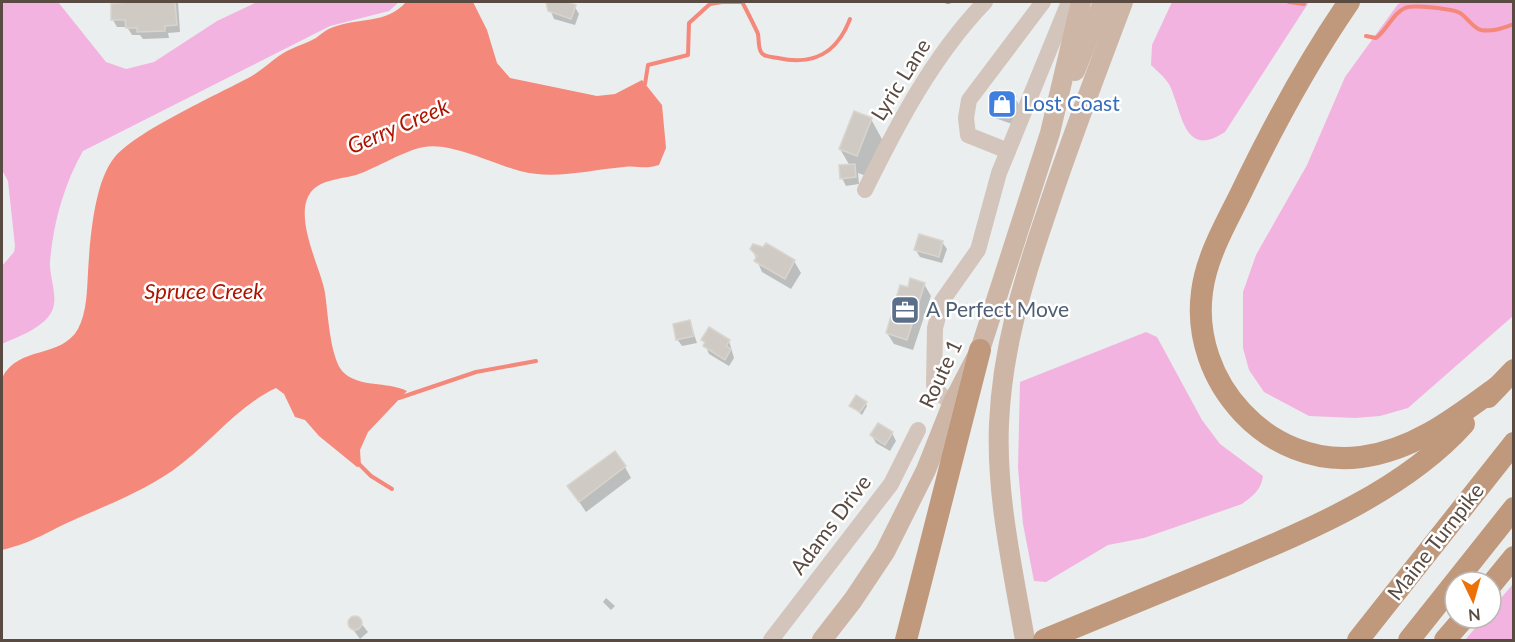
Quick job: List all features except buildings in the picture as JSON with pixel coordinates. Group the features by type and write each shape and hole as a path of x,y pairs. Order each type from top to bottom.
{"highway":[{"path":"1349,2 1313,56 1272,129 1210,260 1202,291 1201,309 1203,341 1213,371 1242,414 1264,432 1310,453 1336,457 1360,457 1404,445 1429,434 1497,387"},
{"path":"906,640 980,350"},
{"path":"1044,640 1297,535 1346,510 1431,453 1456,432 1514,370"},
{"name":"Maine Turnpike","path":"1359,640 1514,443"},
{"name":"Maine Turnpike","path":"1409,640 1514,508"},
{"path":"1503,570 1514,557"}],"main road":[{"name":"Route 1","path":"822,640 853,600 885,552 926,470 953,402 980,350 1050,133 1081,2"},
{"path":"1050,133 1103,2"},
{"path":"1025,640 1007,539 1001,478 999,425 1005,358 1016,305 1034,250 1123,2"},
{"path":"1103,56 1132,2"}],"street":[{"name":"Lyric Lane","path":"865,190 895,129 919,88 961,29 985,2"},
{"path":"1008,151 968,135 966,118 969,100 1043,2"},
{"path":"953,402 941,395 934,384 935,328 942,301 978,250 985,231 999,172 1069,2"},
{"name":"Adams Drive","path":"771,640 891,484 918,430"}],"shaded area":[{"path":"2,2 58,2 106,62 126,69 154,62 217,21 257,2 399,2 389,11 330,26 83,151 60,205 54,233 50,262 54,297 52,310 39,325 2,344 2,266 14,252 15,246 8,181 2,170"},
{"path":"1172,2 1309,2 1225,132 1211,139 1201,140 1193,137 1187,130 1170,86 1151,65 1152,45"},
{"path":"1405,2 1513,2 1513,316 1408,408 1380,416 1355,418 1309,416 1264,392 1249,370 1243,348 1243,292 1256,255 1307,165 1345,77 1398,4"},
{"path":"1146,332 1157,337 1202,420 1220,444 1263,476 1260,485 1242,504 1144,538 1108,545 1046,582 1034,581 1023,524 1018,468 1020,382"},
{"path":"1513,584 1513,640 1465,640 1474,630 1503,630 1503,596"}],"water":[{"name":"Spruce Creek","path":"406,2 473,2 487,30 497,63 510,78 597,96 615,94 642,80 662,105 666,148 659,165 572,174 533,174 472,154 435,146 416,149 356,175 321,184 310,193 305,205 305,219 325,293 335,357 343,372 350,377 407,391 368,432 360,450 361,466 357,467 319,436 305,420 295,417 284,394 276,388 248,405 185,461 150,485 33,540 2,550 2,378 18,361 61,345 78,329 86,301 92,228 98,197 107,169 114,158 140,136 250,77 287,51 313,40 331,28 390,14"}],"waterway":[{"name":"Gerry Creek","path":"645,84 648,65 688,55 689,23 710,4 722,2"},
{"name":"Gerry Creek","path":"723,2 742,2 758,34 762,54 791,60 803,60 823,54 838,41 850,19"},
{"name":"Gerry Creek","path":"1289,2 1304,4"},
{"name":"Gerry Creek","path":"1366,36 1376,38 1401,10 1409,7 1456,11 1481,30 1494,30 1514,24"},
{"path":"399,398 476,372 536,361"},
{"path":"359,464 371,476 392,489"}],"place":[{"name":"Lost Coast","path":"1002,104"},
{"name":"A Perfect Move","path":"905,310"}]}
